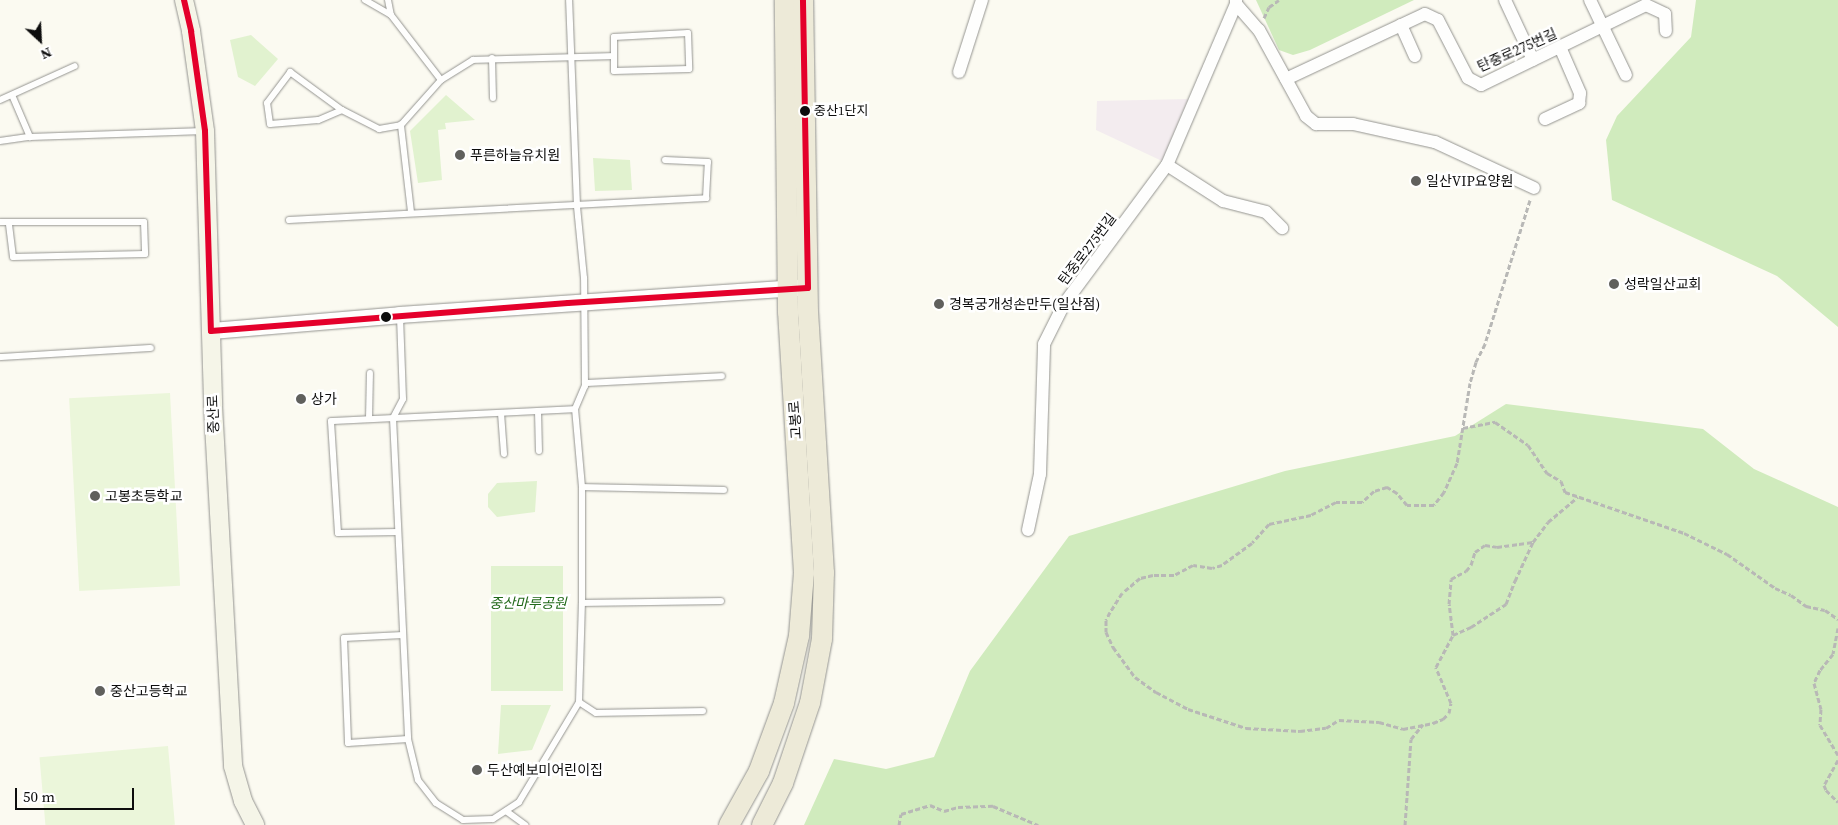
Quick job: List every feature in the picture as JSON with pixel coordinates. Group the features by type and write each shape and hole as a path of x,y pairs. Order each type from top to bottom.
{"main road":[{"name":"중산로","path":"184,0 200,86 205,131 213,406 233,766 243,800 255,825"},
{"name":"고봉로","path":"729,825 759,771 781,711 799,636 804,573 798,288 785,0"},
{"name":"고봉로","path":"762,825 783,783 810,703 822,639 824,573 798,288 803,0"}],"street":[{"path":"959,72 982,0"},
{"path":"1505,0 1533,60"},
{"path":"1590,0 1626,75"},
{"name":"탄중로275번길","path":"1028,530 1040,474 1044,344 1064,304 1167,165 1236,2 1259,30 1306,116 1316,124 1353,124 1434,142 1534,188"},
{"name":"탄중로275번길","path":"1286,79 1425,14 1438,20 1468,78 1481,86 1646,5 1665,14 1666,31"},
{"path":"1401,25 1415,56"},
{"path":"1545,119 1579,103 1580,93 1560,47"},
{"path":"1167,165 1223,201 1266,212 1282,228"},
{"path":"211,331 400,315 798,288"}],"lane":[{"path":"365,0 391,15 441,80"},
{"path":"388,0 391,15"},
{"path":"400,315 403,399 393,418 408,739 418,780 436,803 463,820 494,819 519,802 579,702 582,603 582,487 575,409 585,383 584,278 577,206 569,0"},
{"path":"688,33 689,69 614,71 613,56 614,37 688,33"},
{"path":"342,110 318,120 270,124 268,103 290,72 342,110 379,129 401,125 441,80 473,60 613,56"},
{"path":"492,58 493,98"},
{"path":"0,100 75,66"},
{"path":"12,95 30,137"},
{"path":"401,125 411,212"},
{"path":"0,141 30,137 205,131"},
{"path":"289,220 411,212 577,206 706,198 708,162 665,160"},
{"path":"0,222 9,222 144,222 145,254 13,258 9,222"},
{"path":"0,357 151,348"},
{"path":"369,419 370,373"},
{"path":"585,383 722,376"},
{"path":"398,532 338,532 331,421 575,409"},
{"path":"538,411 539,451"},
{"path":"501,413 504,454"},
{"path":"582,487 724,490"},
{"path":"582,603 721,601"},
{"path":"403,635 344,638 348,743 408,739"},
{"path":"579,702 596,713 703,711"},
{"path":"506,810 525,825"}],"path":[{"path":"1259,30 1269,7 1279,0"},
{"path":"1533,542 1497,547 1485,545 1475,552 1471,565 1466,572 1451,579 1449,604 1453,634 1436,667 1451,704 1449,713 1442,719 1402,729 1379,722 1339,720 1326,728 1265,730 1246,728 1196,712 1156,692 1135,677 1113,648 1106,632 1106,620 1122,593 1140,578 1153,575 1174,575 1193,565 1212,568 1222,565 1252,543 1269,524 1311,515 1336,502 1362,502 1374,491 1387,487 1397,493 1407,505 1434,505 1444,492 1458,463 1465,409 1476,362 1485,344 1534,188"},
{"path":"1463,428 1495,422 1528,446 1547,474 1561,480 1565,492 1684,533 1727,554 1775,588 1791,595 1806,606 1825,610 1838,619"},
{"path":"1453,634 1471,628 1506,604 1533,542 1548,522 1578,497"},
{"path":"1838,628 1833,654 1820,670 1814,683 1821,709 1820,725 1838,755"},
{"path":"1405,825 1411,739 1423,724"},
{"path":"1838,760 1824,785 1826,790 1838,802"},
{"path":"899,825 901,814 930,805 944,811 958,807 993,806 1038,825"}],"shaded area":[{"path":"1188,99 1162,161 1096,130 1097,101"}],"green space":[{"path":"1256,0 1414,0 1310,50 1293,55 1279,50"},
{"path":"1696,0 1838,0 1838,327 1777,276 1612,200 1606,140 1617,116 1691,37"},
{"path":"251,35 278,59 255,86 238,77 230,40"},
{"path":"446,95 475,120 445,123 446,129 438,130 442,180 418,183 410,131"},
{"path":"593,158 630,160 632,190 595,191"},
{"path":"170,393 180,586 79,591 69,398"},
{"path":"1506,404 1703,429 1754,469 1838,507 1838,825 804,825 834,759 886,769 934,757 970,671 1069,536 1285,471 1455,436"},
{"path":"537,481 535,512 497,517 488,507 488,494 497,483"},
{"name":"중산마루공원","path":"491,566 563,566 563,691 491,691"},
{"path":"501,705 551,705 532,750 498,754"},
{"path":"168,746 175,825 45,825 39,757"}],"transit line":[{"path":"184,0 191,31 205,131 211,331 568,303 808,288 803,0"}],"place":[{"name":"중산1단지","path":"805,111"},
{"name":"푸른하늘유치원","path":"460,155"},
{"name":"일산VIP요양원","path":"1416,181"},
{"name":"성락일산교회","path":"1614,284"},
{"name":"경복궁개성손만두(일산점)","path":"939,304"},
{"name":"상가","path":"301,399"},
{"name":"고봉초등학교","path":"95,496"},
{"name":"중산고등학교","path":"100,691"},
{"name":"두산예보미어린이집","path":"477,770"}]}
